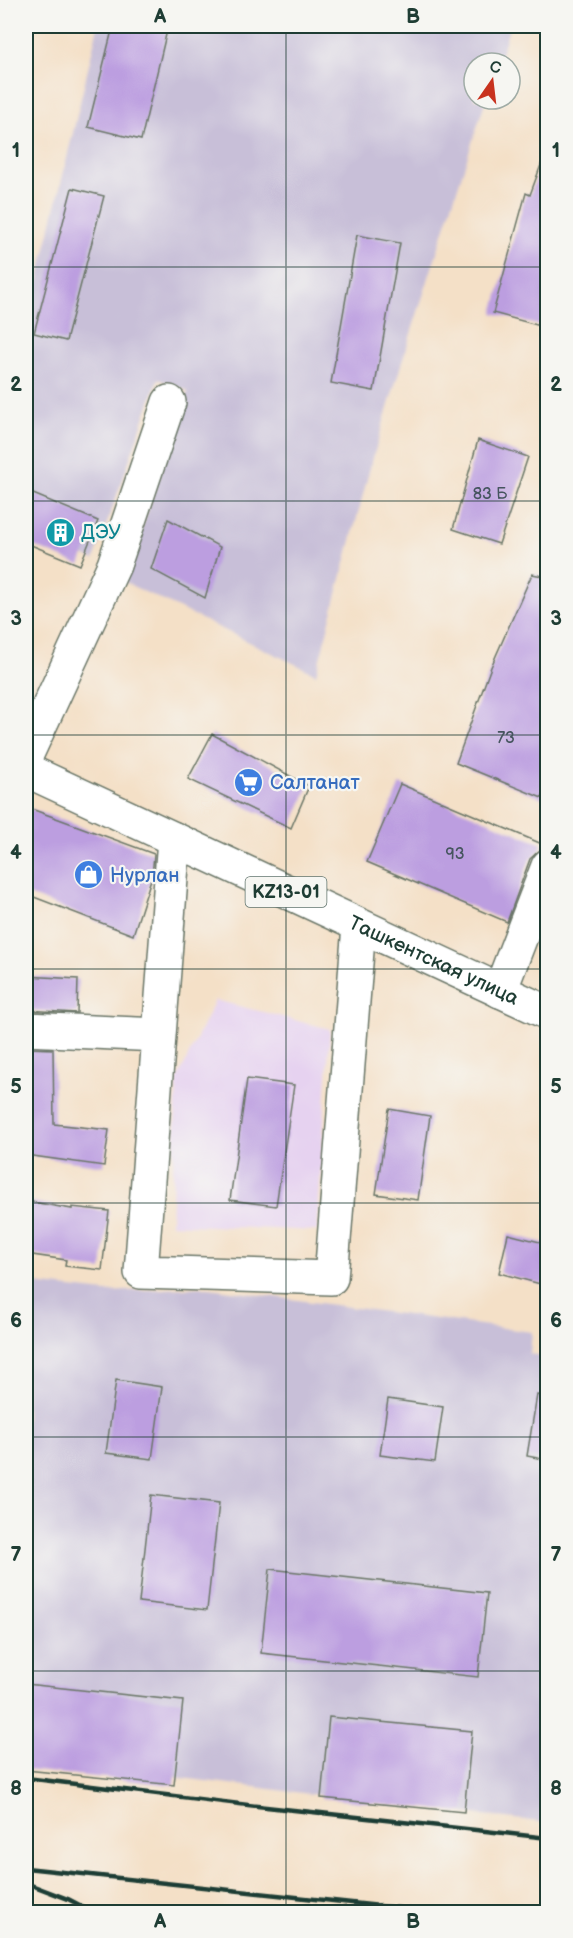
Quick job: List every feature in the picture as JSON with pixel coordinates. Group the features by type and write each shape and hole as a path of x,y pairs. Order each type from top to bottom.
{"street":[{"path":"26,756 114,565 169,402"},
{"name":"Ташкентская улица","path":"26,770 548,1013"},
{"path":"174,840 141,1272 332,1278 359,926"},
{"path":"500,991 548,866"},
{"path":"26,1029 159,1035"}],"shaded area":[{"path":"98,26 510,26 502,51 462,51 462,111 482,111 371,464 316,674 124,582 188,391 158,379 94,560 26,529 26,333"},
{"path":"215,1000 330,1029 317,1231 171,1224 177,1080"},
{"path":"26,1283 106,1292 202,1287 532,1332 530,1354 548,1357 547,1823 26,1759"}],"building":[{"path":"113,26 168,26 141,140 88,127"},
{"path":"545,154 548,155 548,328 493,313 526,193 530,195"},
{"path":"72,188 104,196 66,341 34,333"},
{"path":"357,235 400,243 374,391 331,383"},
{"path":"478,440 528,457 499,544 453,529"},
{"name":"ДЭУ","path":"26,491 98,521 80,565 26,543"},
{"name":"ДЭУ","path":"168,519 220,547 205,598 151,569"},
{"path":"532,574 548,577 548,785 542,798 456,763 491,667"},
{"name":"Салтанат","path":"212,734 309,786 291,828 188,779"},
{"path":"400,784 542,844 540,850 530,859 507,922 367,862"},
{"name":"Нурлан","path":"26,807 154,854 152,876 133,935 26,894"},
{"path":"26,976 78,979 77,1013 26,1010"},
{"path":"26,1048 53,1049 54,1124 109,1130 104,1166 26,1155"},
{"path":"247,1079 294,1085 276,1206 230,1200"},
{"path":"389,1109 430,1116 418,1200 376,1194"},
{"path":"26,1201 72,1209 72,1207 109,1211 102,1270 65,1266 66,1260 26,1254"},
{"path":"508,1234 548,1244 548,1286 499,1273"},
{"path":"116,1380 162,1387 152,1459 106,1453"},
{"path":"537,1395 548,1396 548,1460 527,1456"},
{"path":"388,1399 443,1407 435,1462 380,1455"},
{"path":"151,1495 219,1503 207,1610 139,1602"},
{"path":"270,1569 487,1593 478,1677 261,1653"},
{"path":"26,1684 183,1701 174,1785 26,1770"},
{"path":"329,1717 472,1731 464,1812 321,1798"}],"railway":[{"path":"26,1778 548,1838"},
{"path":"26,1868 436,1912"},
{"path":"26,1883 68,1899 93,1912"}],"place":[{"name":"ДЭУ","path":"60,532"},
{"name":"Салтанат","path":"249,782"},
{"name":"Нурлан","path":"89,875"}]}
